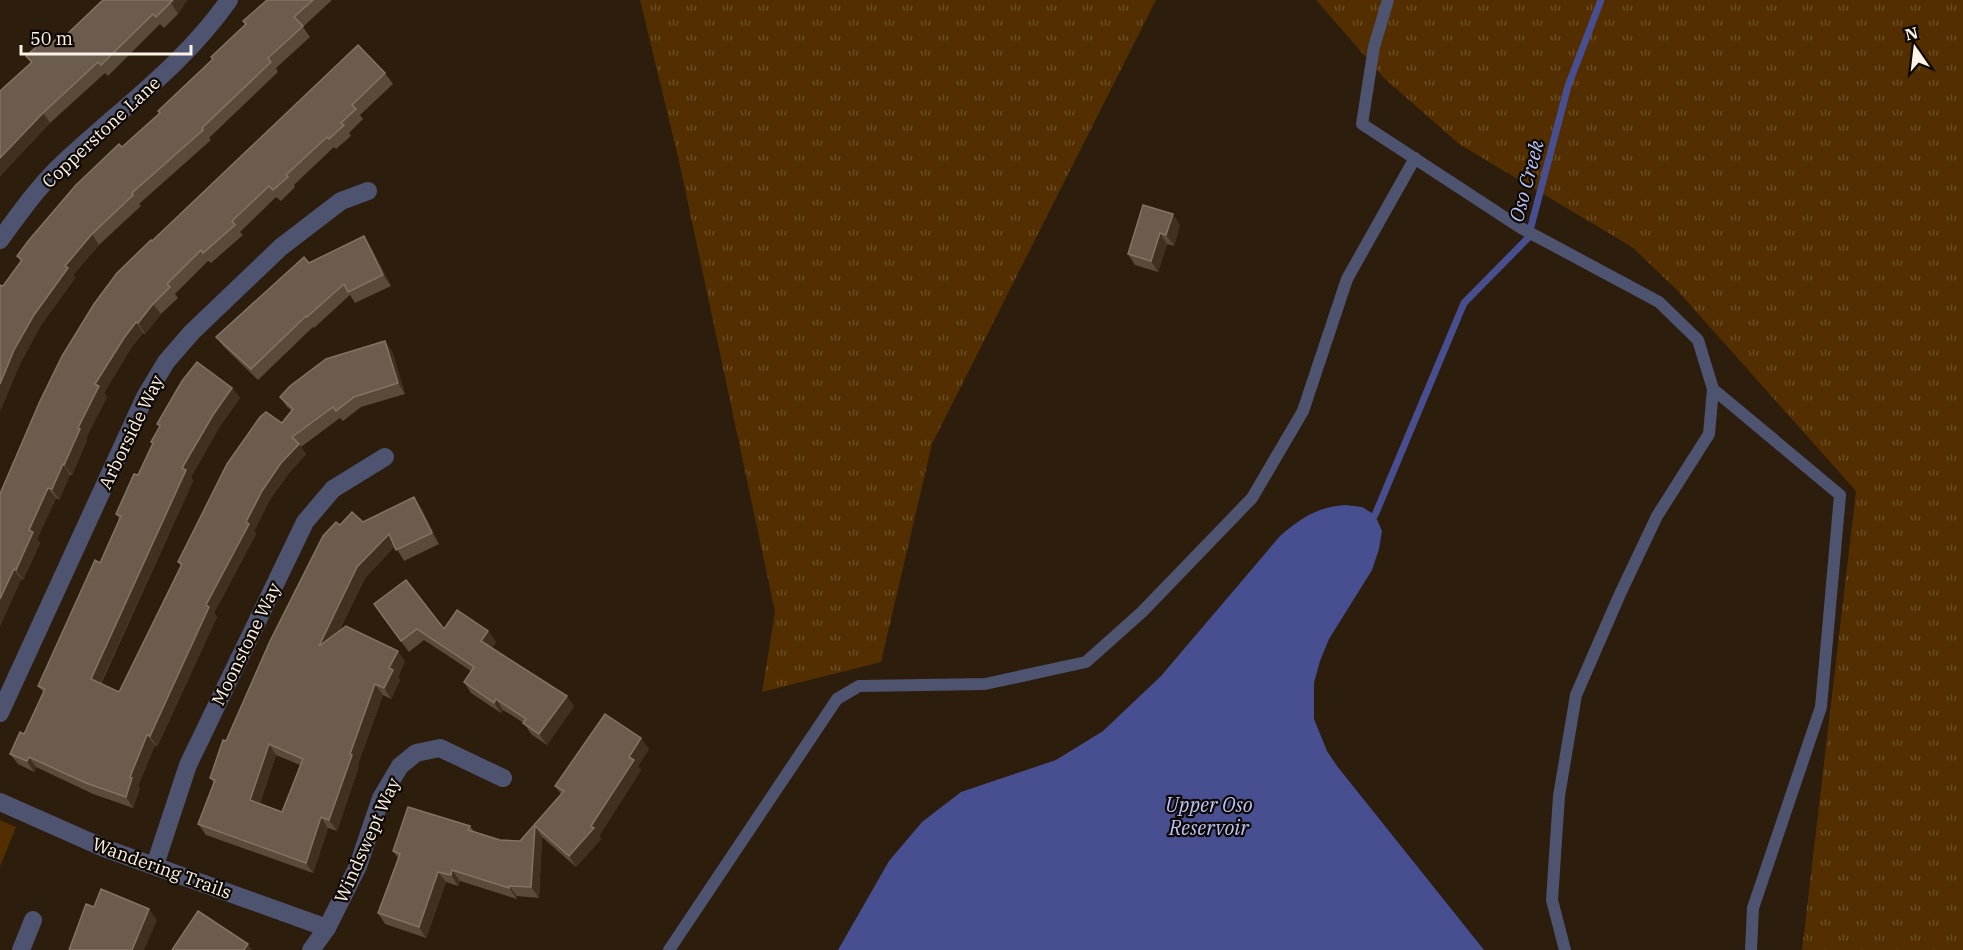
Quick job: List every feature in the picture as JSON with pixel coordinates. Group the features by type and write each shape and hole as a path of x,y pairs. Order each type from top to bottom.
{"street":[{"name":"Copperstone Lane","path":"0,240 59,166 176,62 229,0"},
{"name":"Arborside Way","path":"0,713 145,397 166,362 192,332 281,247 341,201 368,191"},
{"name":"Moonstone Way","path":"155,866 188,765 305,522 333,489 385,457"},
{"name":"Windswept Way","path":"311,950 327,928 358,866 381,798 400,766 416,753 440,748 503,778"},
{"name":"Wandering Trails","path":"0,802 104,848 327,928"},
{"path":"21,950 33,920"}],"lane":[{"path":"1388,0 1374,47 1362,124 1521,228 1659,302 1698,340 1713,389 1709,434 1657,516 1576,695 1559,796 1552,900 1565,950"},
{"path":"669,950 837,699 859,686 985,684 1086,662 1142,612 1252,498 1303,411 1347,279 1415,158"},
{"path":"1713,389 1840,495 1821,707 1753,909 1751,950"}],"green space":[{"path":"640,0 1156,0 932,444 881,662 762,692 775,612 679,161"},
{"path":"1316,0 1963,0 1963,950 1802,950 1856,491 1677,290 1632,247 1459,144 1384,78"},
{"path":"0,820 16,827 0,867"}],"water":[{"name":"Upper Oso Reservoir","path":"1345,505 1362,507 1375,515 1382,531 1372,570 1329,639 1320,661 1314,683 1314,719 1327,751 1337,766 1484,950 838,950 889,861 922,822 961,792 1056,760 1103,731 1161,676 1280,536 1310,514 1326,508"}],"building":[{"path":"103,0 173,0 156,17 153,14 101,65 98,62 43,113 0,158 0,91 32,62 26,56 42,42 47,47 62,34 64,37"},
{"path":"267,0 313,0 294,17 303,26 268,58 271,62 202,128 203,130 132,193 133,195 92,234 65,266 68,268 34,315 14,350 0,384 0,285 3,286 22,260 17,256 76,185 119,144 122,147 160,113 158,111 246,24 243,21"},
{"path":"358,45 385,73 352,105 356,109 341,123 344,125 329,139 327,137 273,190 269,186 232,221 235,225 203,253 201,250 167,284 170,287 138,323 136,322 124,338 95,384 99,386 78,428 80,429 52,489 48,488 29,530 33,532 0,599 0,494 62,356 94,304 117,273"},
{"path":"1143,205 1173,214 1166,235 1160,233 1151,261 1128,254"},
{"path":"364,236 383,275 348,292 344,284 306,316 251,369 216,337 304,257 309,263"},
{"path":"385,341 398,383 354,397 336,411 333,407 292,437 299,444 281,463 262,491 246,522 249,524 206,605 209,607 150,736 147,735 130,777 132,778 126,797 86,783 29,757 27,761 10,754 20,732 24,734 45,689 38,686 95,560 100,563 121,516 116,514 134,474 138,475 153,443 151,442 160,426 157,424 182,381 197,362 232,388 213,415 182,468 186,470 91,679 119,692 182,564 178,562 227,464 260,417 266,412 282,423 293,409 280,397 290,386 326,359"},
{"path":"414,497 432,533 396,550 389,534 357,567 319,646 346,626 398,651 389,668 393,670 384,688 375,684 329,820 321,817 306,863 198,824 215,780 210,778 223,740 226,741 270,641 323,536 336,522 340,525 352,512 363,522","holes":["269,744 303,759 282,812 250,800"]},
{"path":"406,580 444,629 457,610 488,631 481,641 567,696 539,734 523,723 526,719 496,699 494,703 464,682 474,667 417,629 401,641 374,604"},
{"path":"605,714 641,738 629,757 634,760 591,826 594,828 569,856 535,826 531,887 509,886 509,888 452,870 451,875 438,872 419,927 378,913 400,854 393,851 408,807 470,826 468,830 500,840 520,841 564,791 555,786"},
{"path":"101,889 149,909 132,950 69,950 86,904 94,907"},
{"path":"198,911 248,944 244,950 172,950"}],"waterway":[{"name":"Oso Creek","path":"1375,515 1464,303 1528,238 1568,86 1601,0"}]}
